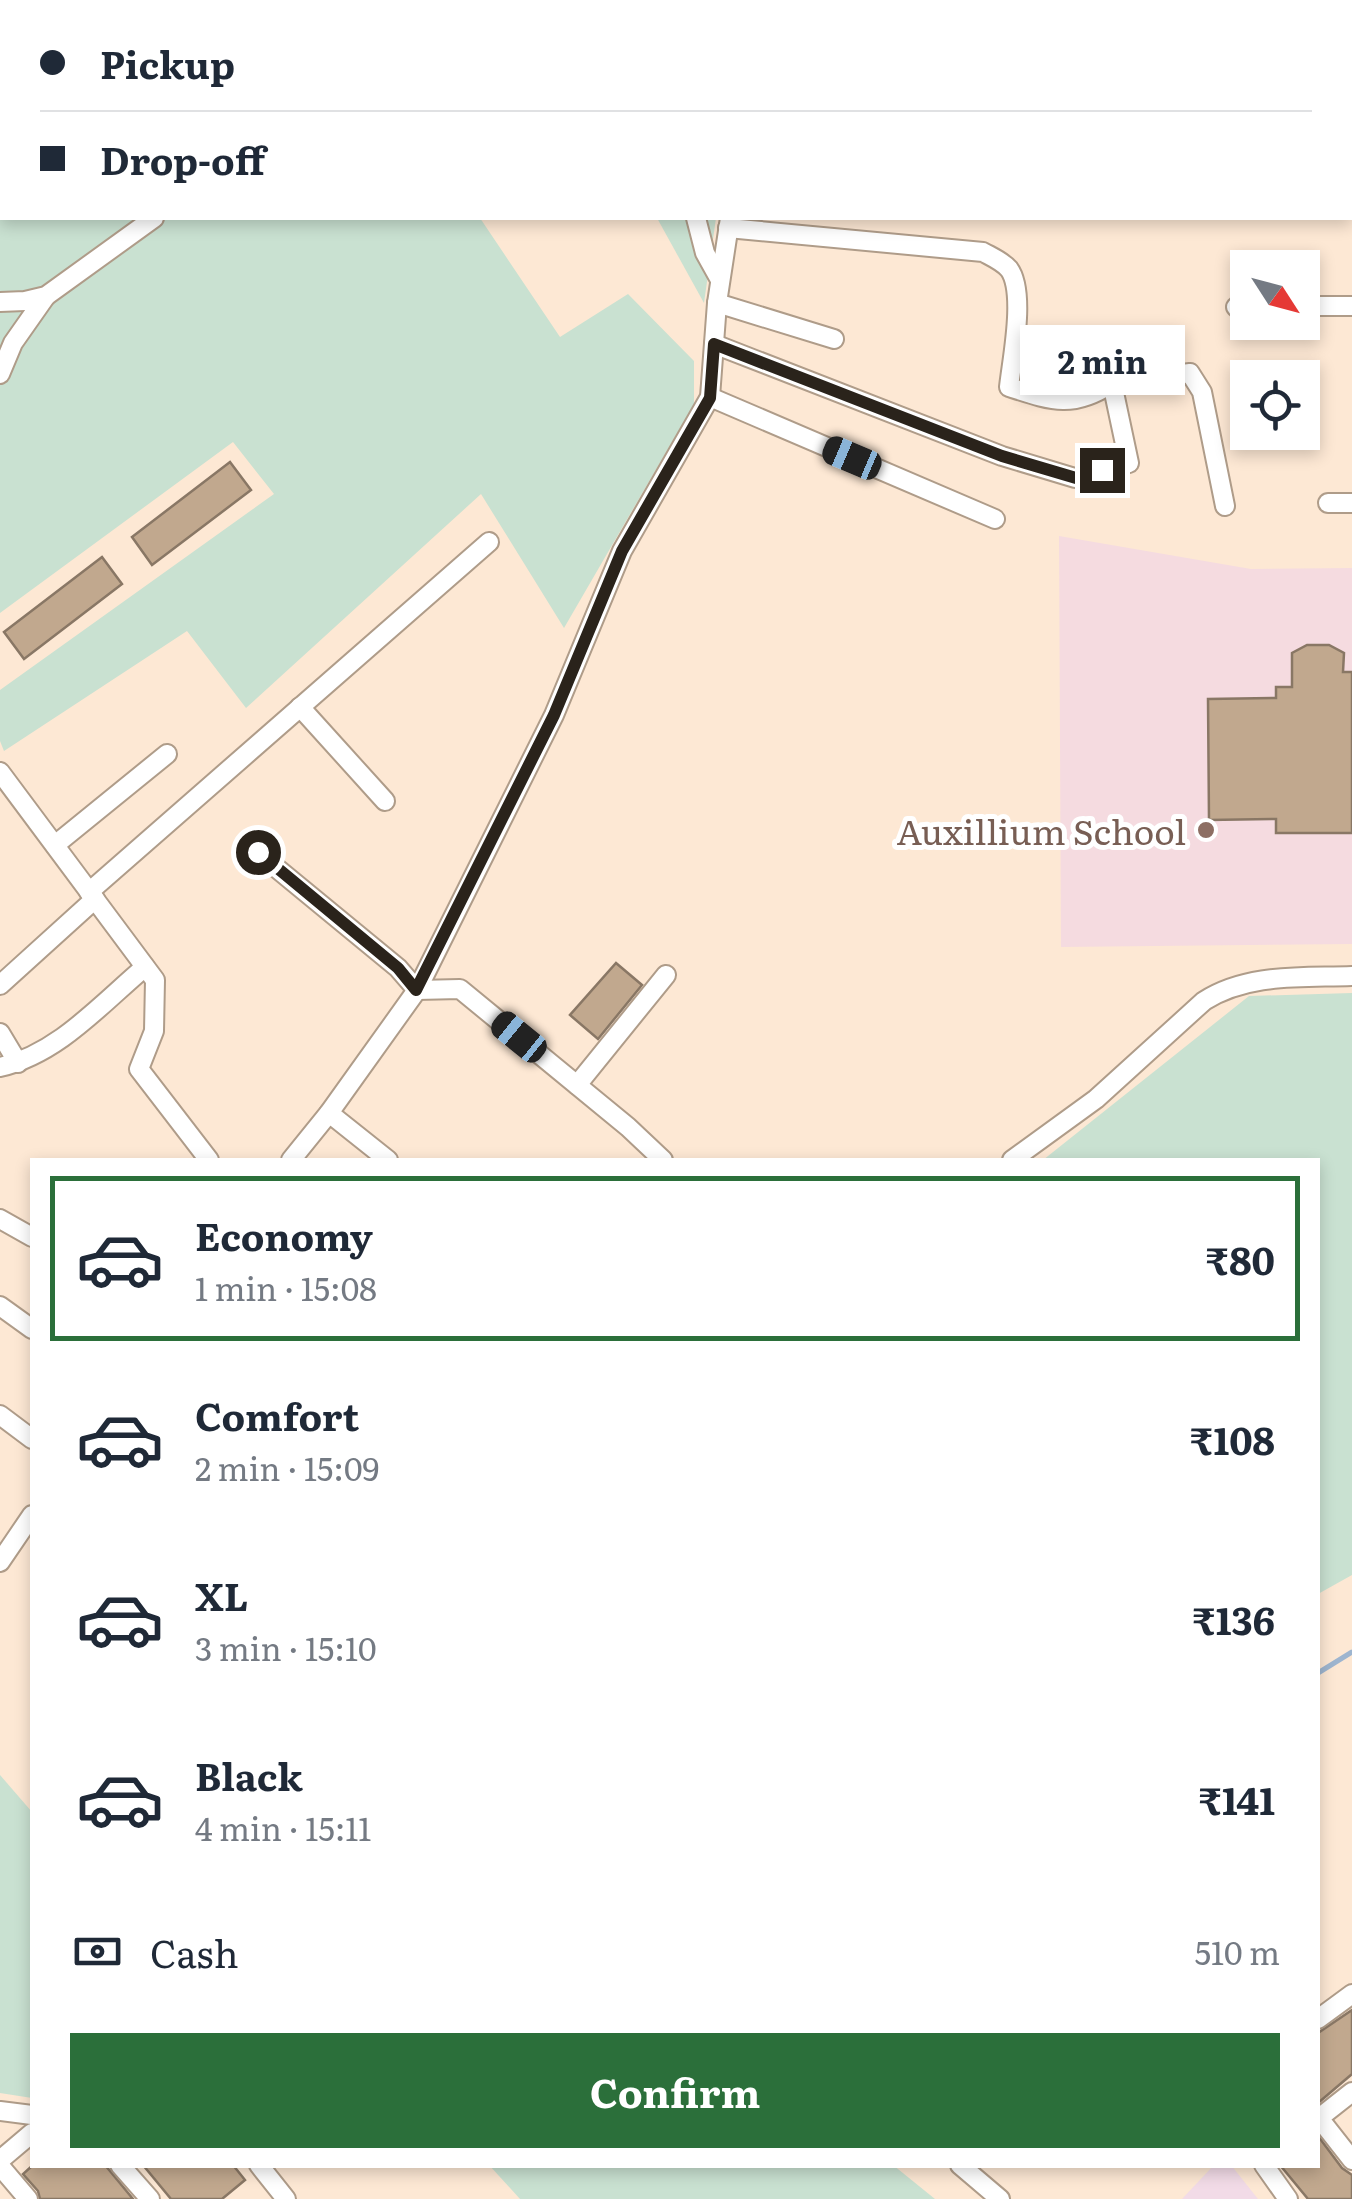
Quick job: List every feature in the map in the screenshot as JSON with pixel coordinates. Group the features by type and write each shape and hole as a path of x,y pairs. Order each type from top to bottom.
{"street":[{"path":"0,374 14,343 46,296 151,220"},
{"path":"697,220 705,252 720,280"},
{"path":"293,1158 416,990 554,715 622,551 710,398 717,303 729,223 983,252 1000,260 1012,273 1017,302 1010,387 1069,402 1097,393 1112,383 1190,373 1202,392 1225,506"},
{"path":"0,302 46,296"},
{"path":"717,303 834,339"},
{"path":"1320,306 1352,306"},
{"path":"714,344 1002,456 1076,478 1128,464 1112,383"},
{"path":"710,398 995,519"},
{"path":"1328,503 1352,503"},
{"path":"0,985 300,707 489,542"},
{"path":"300,707 385,800"},
{"path":"55,845 167,754"},
{"path":"0,772 154,980 154,1031 138,1068 207,1158"},
{"path":"258,852 398,968 416,990"},
{"path":"0,1033 9,1065 54,1044 145,967"},
{"path":"577,1085 666,976"},
{"path":"1015,1158 1096,1099 1218,992 1260,980 1352,976"},
{"path":"416,990 460,990 661,1158"},
{"path":"329,1113 385,1158"},
{"path":"0,1219 30,1236"},
{"path":"0,1306 30,1327"},
{"path":"0,1415 30,1438"},
{"path":"0,1562 30,1519"},
{"path":"0,1524 18,1537"},
{"path":"1320,2018 1352,1994"},
{"path":"1320,2117 1352,2092"},
{"path":"0,2111 30,2116"},
{"path":"1320,2119 1352,2160"},
{"path":"28,2199 0,2163 30,2135"},
{"path":"123,2168 150,2199"},
{"path":"261,2168 286,2199"},
{"path":"964,2168 1000,2199"},
{"path":"1266,2168 1288,2199"}],"shaded area":[{"name":"Auxillium School","path":"1059,536 1251,569 1352,568 1352,944 1061,947"},
{"path":"1211,2168 1233,2168 1258,2199 1182,2199"}],"green space":[{"path":"0,220 481,220 560,337 628,294 694,361 694,404 564,628 481,494 246,708 187,631 4,751 0,741 0,690 274,494 233,442 0,613"},
{"path":"658,220 716,220 704,303"},
{"path":"1352,993 1352,1575 1320,1593 1320,1158 1046,1158 1249,996"},
{"path":"0,1775 30,1810 30,2098 0,2093"},
{"path":"492,2168 897,2168 935,2199 520,2199"}],"building":[{"path":"230,462 251,490 152,565 132,537"},
{"path":"102,557 122,584 24,659 4,632"},
{"path":"1307,645 1329,645 1344,653 1343,672 1352,672 1352,833 1276,833 1276,819 1209,820 1208,699 1276,698 1276,687 1292,687 1292,653"},
{"path":"616,963 642,985 598,1039 570,1015"},
{"path":"1352,2010 1352,2074 1320,2101 1320,2032"},
{"path":"1320,2139 1352,2175 1352,2199 1308,2199 1282,2168 1320,2168"},
{"path":"30,2168 107,2168 133,2199 40,2199 23,2174"},
{"path":"145,2168 235,2168 245,2180 222,2199 171,2199"}],"waterway":[{"path":"1320,1672 1352,1652"}],"place":[{"name":"Auxillium School","path":"1206,830"}],"route":[{"path":"258,852 398,968 416,990 554,715 622,551 710,398 714,344 1002,456 1076,478 1102,470"}]}
